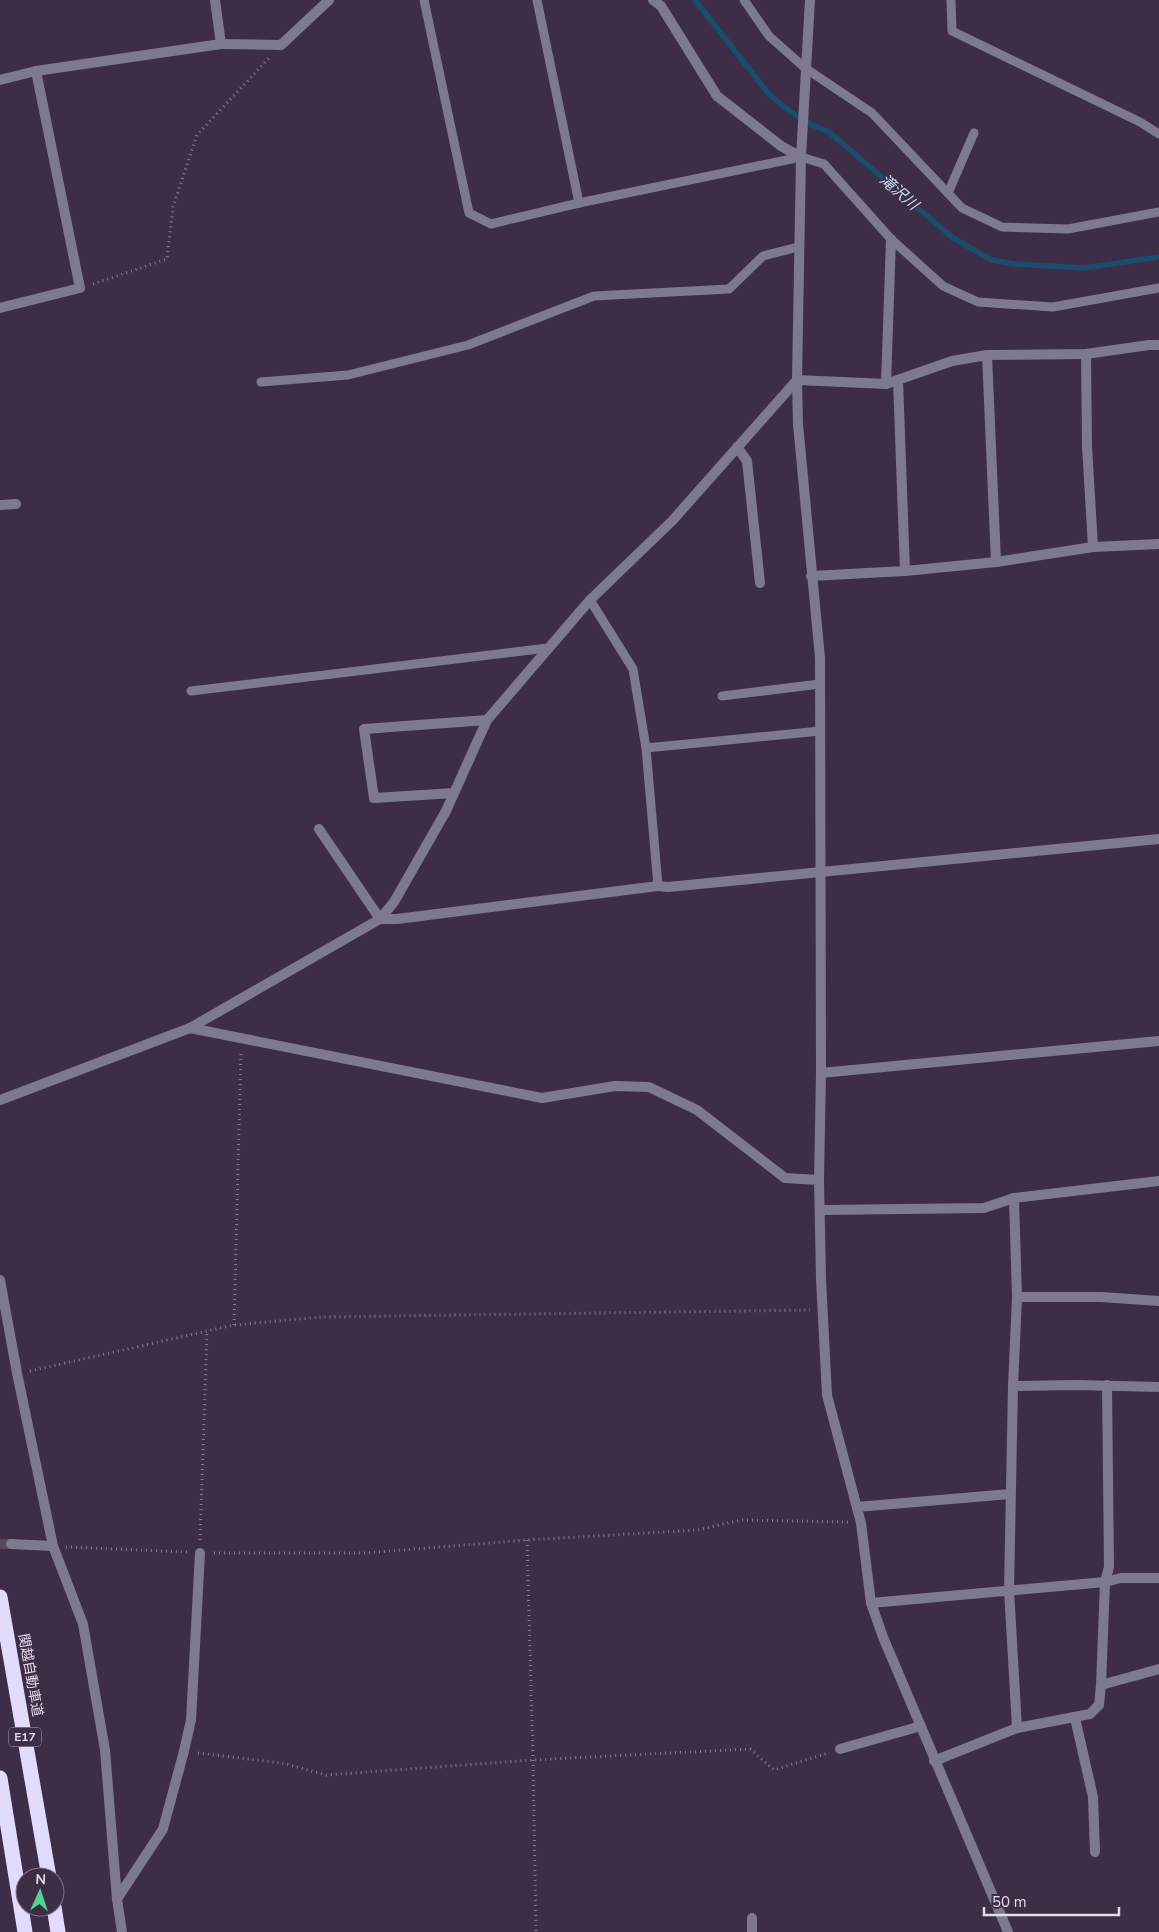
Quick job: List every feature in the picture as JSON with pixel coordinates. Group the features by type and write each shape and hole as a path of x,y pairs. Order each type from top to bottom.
{"highway":[{"name":"関越自動車道","path":"0,1597 47,1867"},
{"path":"0,1778 25,1932"},
{"path":"56,1917 58,1932"}],"street":[{"path":"215,0 221,44"},
{"path":"0,80 36,71 221,44 281,45 329,0"},
{"path":"654,0 660,6 717,96 781,146 800,157"},
{"path":"810,0 800,157 797,380 798,424 820,658 821,1073 819,1180 821,1279 827,1395 861,1523 871,1603 934,1761 1008,1932"},
{"path":"0,308 80,288 36,71"},
{"path":"886,384 891,239"},
{"path":"797,380 886,384 952,361 987,355 1086,354 1159,345"},
{"path":"1086,354 1087,446 1093,546"},
{"path":"987,355 996,562"},
{"path":"0,1100 190,1028 380,919 394,902 446,811 487,720 590,600 672,521 797,380"},
{"path":"898,380 906,571"},
{"path":"737,447 747,461 760,583"},
{"path":"0,505 16,504"},
{"path":"811,576 906,571 996,562 1093,546 1159,544"},
{"path":"454,793 374,798 364,729 487,720"},
{"path":"319,829 380,919"},
{"path":"380,919 431,916 658,886 668,887 1159,839"},
{"path":"190,1028 542,1098 615,1086 649,1087 697,1110 785,1178 819,1180"},
{"path":"821,1073 1159,1041"},
{"path":"821,1210 984,1208 1014,1198 1159,1181"},
{"path":"1014,1198 1017,1297 1010,1494 1009,1590 1017,1728"},
{"path":"0,1280 17,1373 53,1546 83,1624 104,1750 116,1899 122,1932"},
{"path":"1017,1297 1101,1297 1159,1301"},
{"path":"1013,1386 1107,1385 1159,1387"},
{"path":"934,1761 1017,1728 1090,1714 1099,1705 1105,1582 1109,1567 1107,1385"},
{"path":"857,1507 1010,1494"},
{"path":"11,1544 53,1546"},
{"path":"116,1899 163,1829 184,1752 191,1720 200,1553"},
{"path":"871,1603 1105,1582 1121,1578 1159,1578"},
{"path":"1101,1685 1159,1670"},
{"path":"1075,1718 1093,1797 1095,1852"},
{"path":"840,1749 921,1726"},
{"path":"752,1918 752,1932"}],"lane":[{"path":"424,0 469,213 492,224 580,203 800,157 824,164 891,239 943,286 978,302 1053,307 1159,288"},
{"path":"537,0 580,203"},
{"path":"744,0 769,36 805,68 872,113 962,208 1002,227 1068,229 1159,212"},
{"path":"951,0 952,32 1140,122 1159,134"},
{"path":"948,193 974,133"},
{"path":"261,382 348,375 468,345 594,296 729,289 763,256 798,247"},
{"path":"590,600 634,669 646,748 658,886"},
{"path":"191,691 548,648"},
{"path":"722,696 820,684"},
{"path":"646,748 820,731"}],"path":[{"path":"80,288 167,259 174,207 197,135 281,45"},
{"path":"234,1325 242,1038"},
{"path":"17,1373 234,1325 321,1317 768,1312 823,1309"},
{"path":"200,1553 207,1332"},
{"path":"53,1546 200,1553 365,1553 527,1540 698,1530 741,1520 861,1523"},
{"path":"527,1540 536,1932"},
{"path":"184,1752 282,1763 326,1775 533,1760 750,1749 774,1770 840,1749"}],"waterway":[{"name":"滝沢川","path":"695,0 768,93 789,110 829,132 953,238 992,260 1014,264 1084,268 1159,257"}],"tunnel":[{"path":"0,1544 11,1544"}]}
